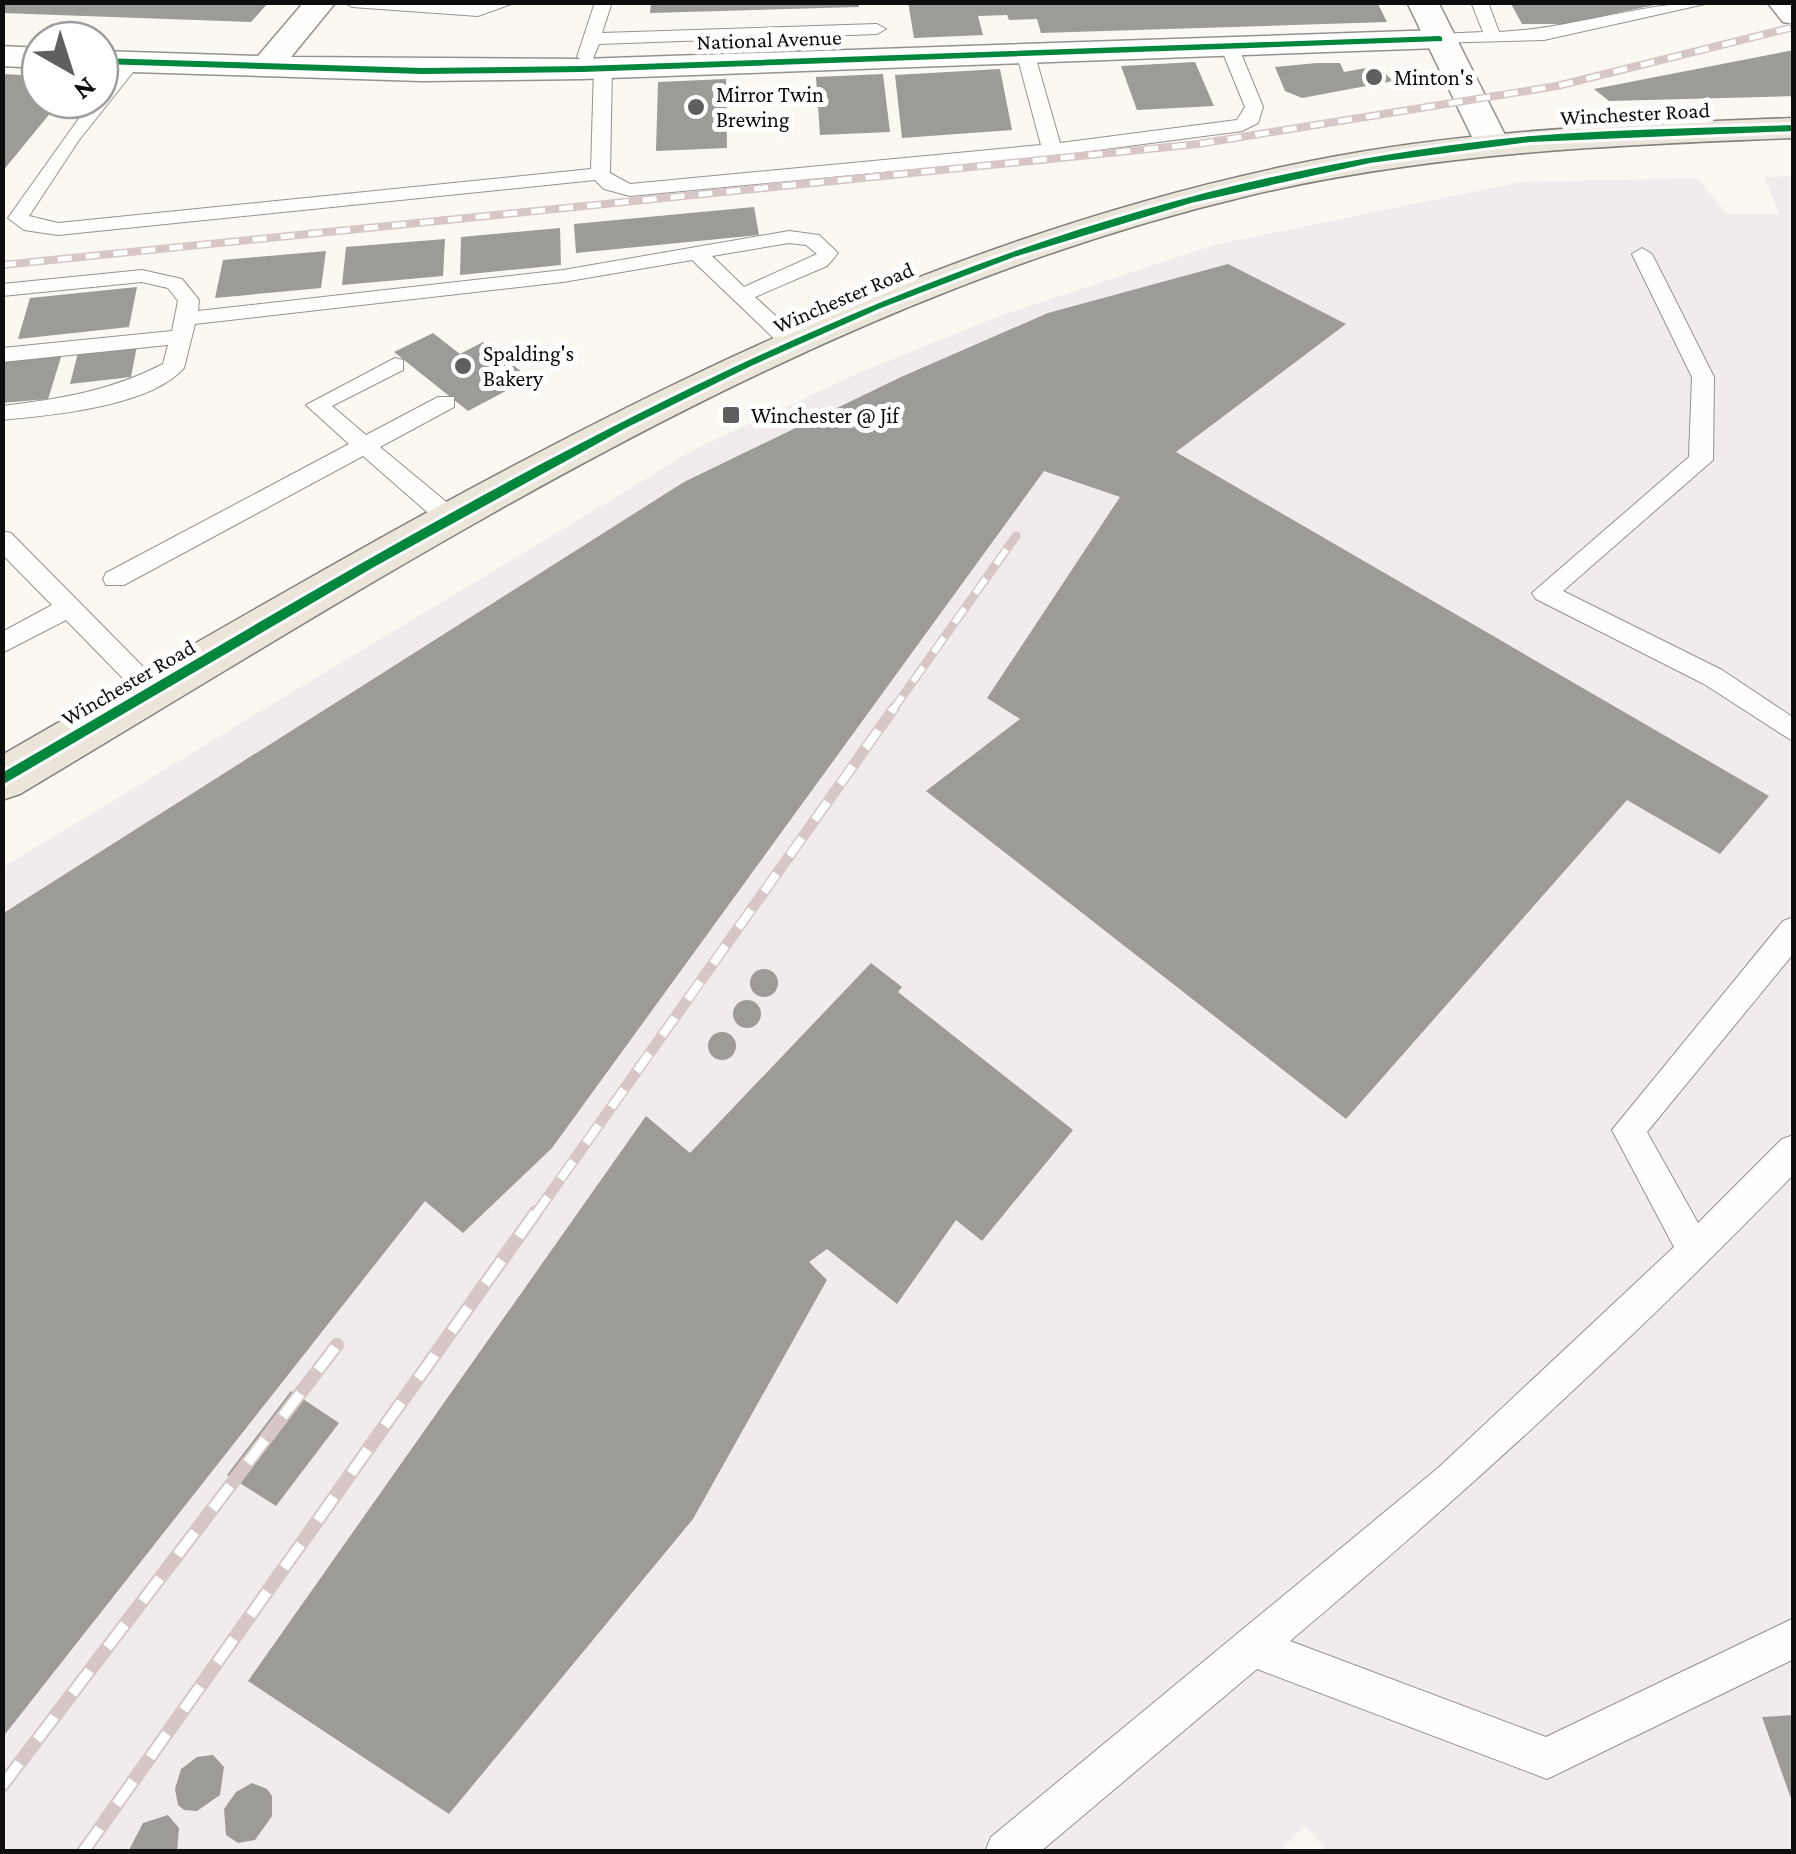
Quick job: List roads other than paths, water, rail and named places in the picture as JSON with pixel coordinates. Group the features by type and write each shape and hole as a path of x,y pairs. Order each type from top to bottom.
{"main road":[{"name":"Winchester Road","path":"2,780 452,520 692,388 962,272 1099,227 1286,180 1492,143 1794,128"}],"street":[{"path":"266,67 321,2"},
{"path":"1422,2 1492,143"},
{"path":"1782,2 1794,14"},
{"name":"National Avenue","path":"120,62 266,67 592,59 877,34 1025,52 1440,39"}],"lane":[{"path":"352,2 478,12 509,2"},
{"path":"604,2 592,59 600,174 611,185 630,190 1052,150 1242,125 1252,119 1254,107 1229,46"},
{"path":"1479,2 1493,37"},
{"path":"1440,39 1580,30 1706,2"},
{"path":"1025,52 1052,150"},
{"path":"82,120 18,218 31,226 58,229 600,174"},
{"path":"2,355 563,276 789,237 812,239 828,254 820,262 740,296"},
{"path":"696,253 792,343"},
{"path":"1642,254 1703,377 1701,460 1545,593 1713,678 1794,732"},
{"path":"2,290 142,276 174,283 190,300 173,368 136,389 99,402 2,413"},
{"path":"396,365 317,405 452,520"},
{"path":"115,579 446,402"},
{"path":"2,540 153,693"},
{"path":"2,644 69,607"},
{"path":"1695,1251 1628,1130 1794,930"},
{"path":"1006,1852 1451,1481 1695,1251 1794,1150"},
{"path":"1251,1647 1547,1758 1794,1638"}],"railway":[{"path":"2,265 1198,144 1557,86 1794,27"},
{"path":"892,711 1016,536"},
{"path":"535,1215 894,708"},
{"path":"83,1852 536,1212"},
{"path":"2,1786 337,1345"}],"place":[{"name":"Minton's","path":"1374,77"},
{"name":"Mirror Twin Brewing","path":"696,107"},
{"name":"Spalding's Bakery","path":"463,366"},
{"name":"Winchester @ Jif","path":"731,415"}]}
